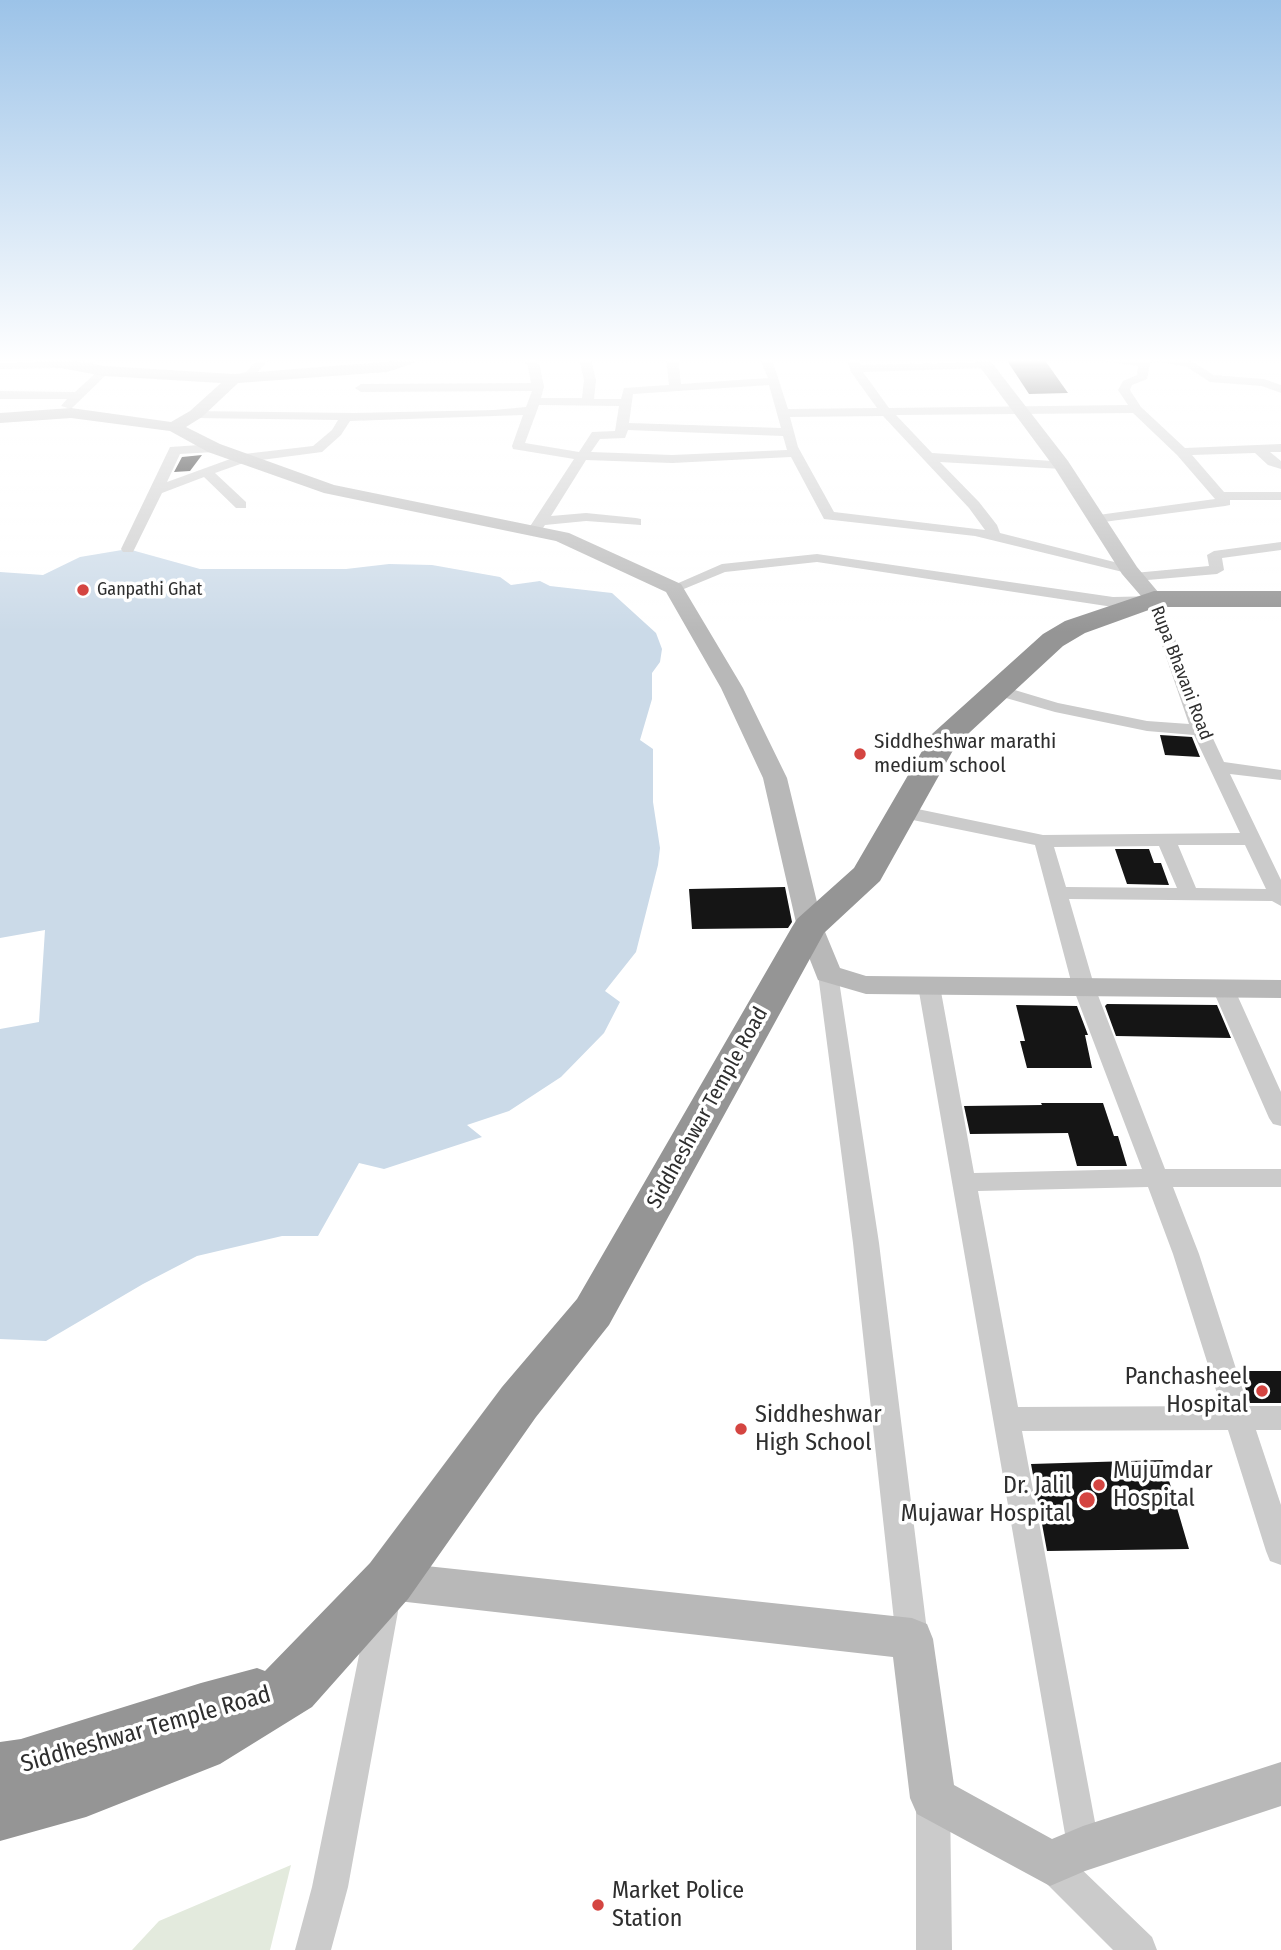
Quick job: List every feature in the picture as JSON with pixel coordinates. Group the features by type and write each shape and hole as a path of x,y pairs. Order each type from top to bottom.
{"highway":[{"name":"Siddheshwar Temple Road","path":"0,1772 21,1768 298,1680 389,1581 519,1402 593,1312 810,927 868,874 943,740 1053,640 1139,582 1281,599"},
{"path":"0,1811 86,1788 200,1744 298,1680"}],"street":[{"path":"128,549 175,450"},
{"path":"220,450 330,489 537,526 674,588 732,688 775,778 810,927 828,974 866,1243 933,1798 934,1950"},
{"path":"156,490 244,458 309,450"},
{"path":"544,450 582,456 672,458 796,453"},
{"path":"537,526 586,450"},
{"path":"795,450 829,516 993,536 1053,549 1139,582"},
{"path":"922,450 974,505 990,526 993,536"},
{"name":"Rupa Bhavani Road","path":"1050,450 1139,582 1200,730 1252,839 1272,864 1280,898"},
{"path":"1182,452 1233,450"},
{"path":"1259,450 1272,462 1281,465"},
{"path":"1096,519 1225,502 1182,452"},
{"path":"929,457 1062,465"},
{"path":"206,472 241,505"},
{"path":"1220,496 1281,496"},
{"path":"537,526 586,517 636,522"},
{"path":"674,588 722,568 817,558 1113,602 1139,582 1217,570 1214,555 1281,546"},
{"path":"998,690 1055,707 1147,726 1200,730"},
{"path":"1218,767 1281,775"},
{"path":"903,812 1043,841 1252,839"},
{"path":"1166,840 1189,894"},
{"path":"1043,841 1083,985 1186,1254 1281,1551"},
{"path":"1058,893 1280,898"},
{"path":"828,974 866,985 1281,989"},
{"path":"929,986 1006,1419 1066,1856"},
{"path":"1223,988 1281,1118"},
{"path":"964,1182 1281,1178"},
{"path":"1006,1419 1281,1418"},
{"path":"313,1950 330,1887 389,1581 912,1639"},
{"path":"1066,1856 1281,1784"},
{"path":"933,1798 1066,1856 1139,1950"}],"shaded area":[{"path":"291,1865 270,1950 132,1950 159,1921"}],"water":[{"path":"128,549 200,569 346,569 389,564 432,565 500,577 511,585 540,581 550,586 612,593 656,633 662,649 660,662 652,673 652,699 640,740 653,749 653,802 660,848 658,865 636,952 605,991 620,1002 604,1033 561,1077 509,1111 467,1125 482,1137 384,1169 359,1163 318,1236 282,1236 197,1256 46,1341 0,1339 0,1029 39,1022 45,930 0,938 0,572 43,575 80,557"}],"building":[{"path":"202,455 190,471 174,472 182,457"},
{"path":"1160,735 1192,737 1200,757 1165,755"},
{"path":"1115,849 1149,849 1154,863 1161,863 1169,885 1127,884"},
{"path":"785,887 792,922 788,928 692,929 689,889"},
{"path":"1016,1005 1077,1006 1088,1035 1085,1035 1092,1068 1027,1068 1020,1041 1025,1041"},
{"path":"1217,1005 1231,1038 1116,1036 1105,1006"},
{"path":"1041,1103 1103,1103 1114,1136 1118,1136 1127,1166 1077,1166 1068,1133 970,1134 964,1106 1042,1105"},
{"name":"Panchasheel Hospital","path":"1240,1371 1281,1371 1281,1403 1250,1403"},
{"name":"Mujumdar Hospital","path":"1163,1460 1189,1549 1047,1551 1031,1464"}],"place":[{"name":"Ganpathi Ghat","path":"83,590"},
{"name":"Siddheshwar marathi medium school","path":"860,754"},
{"name":"Panchasheel Hospital","path":"1262,1391"},
{"name":"Siddheshwar High School","path":"741,1429"},
{"name":"Mujumdar Hospital","path":"1099,1485"},
{"name":"Dr. Jalil Mujawar Hospital","path":"1087,1500"},
{"name":"Market Police Station","path":"598,1905"}]}
